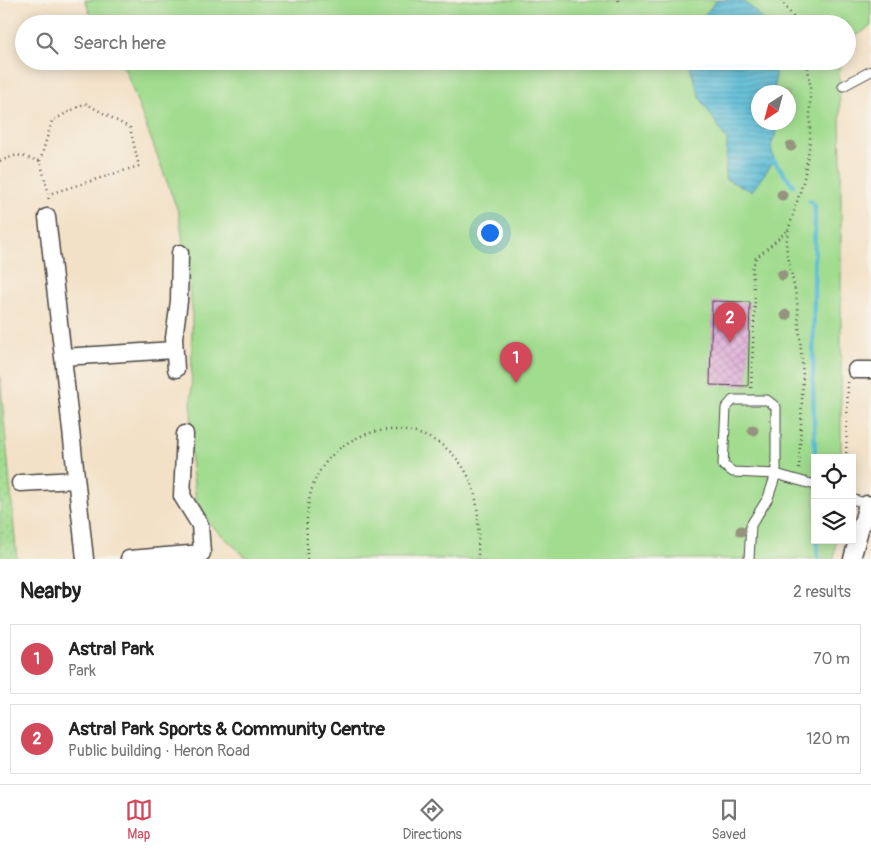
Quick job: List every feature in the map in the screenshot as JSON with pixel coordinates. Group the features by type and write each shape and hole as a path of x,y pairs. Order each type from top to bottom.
{"street":[{"path":"47,217 85,559"},
{"path":"176,369 174,350 179,301 180,253"},
{"path":"63,357 174,350"},
{"path":"129,559 202,554 200,526 182,496 184,434"},
{"path":"20,483 76,480"},
{"path":"852,559 864,503"}],"lane":[{"path":"843,86 871,71"},
{"path":"750,559 751,525 768,498 776,474 776,408 767,400 733,400 726,408 723,465 733,472 776,474 811,484"}],"path":[{"path":"781,0 792,15"},
{"path":"798,480 803,376 797,301 786,246 788,230 804,179 810,142 808,70"},
{"path":"47,217 49,194 40,161 52,122 85,103 130,128 139,166 49,194"},
{"path":"0,161 17,155 40,161"},
{"path":"751,400 754,300 752,269 756,258 788,230"},
{"path":"846,454 848,376 863,370"},
{"path":"307,559 308,503 312,488 323,466 332,455 353,439 380,430 397,430 415,432 434,440 450,452 462,466 470,480 478,510 478,559"}],"green space":[{"path":"85,0 871,0 871,26 856,36 856,15 91,15"},
{"path":"125,70 839,70 841,454 811,454 811,544 836,544 834,559 248,559 203,518 196,501 191,460 192,308 179,214"},
{"path":"0,376 17,559 0,559"}],"water":[{"path":"717,0 739,0 751,7 758,15 704,15"},
{"path":"692,70 775,70 775,85 751,85 751,130 776,130 776,133 771,146 774,161 752,191 725,179 727,140 700,98"}],"building":[{"path":"712,301 750,302 748,386 710,385"}],"waterway":[{"path":"774,161 793,185"},
{"path":"810,201 815,206 813,382 815,454"},
{"path":"817,544 818,559"}],"place":[{"name":"Astral Park Sports & Community Centre","path":"730,343"},
{"name":"Astral Park","path":"516,383"}]}
